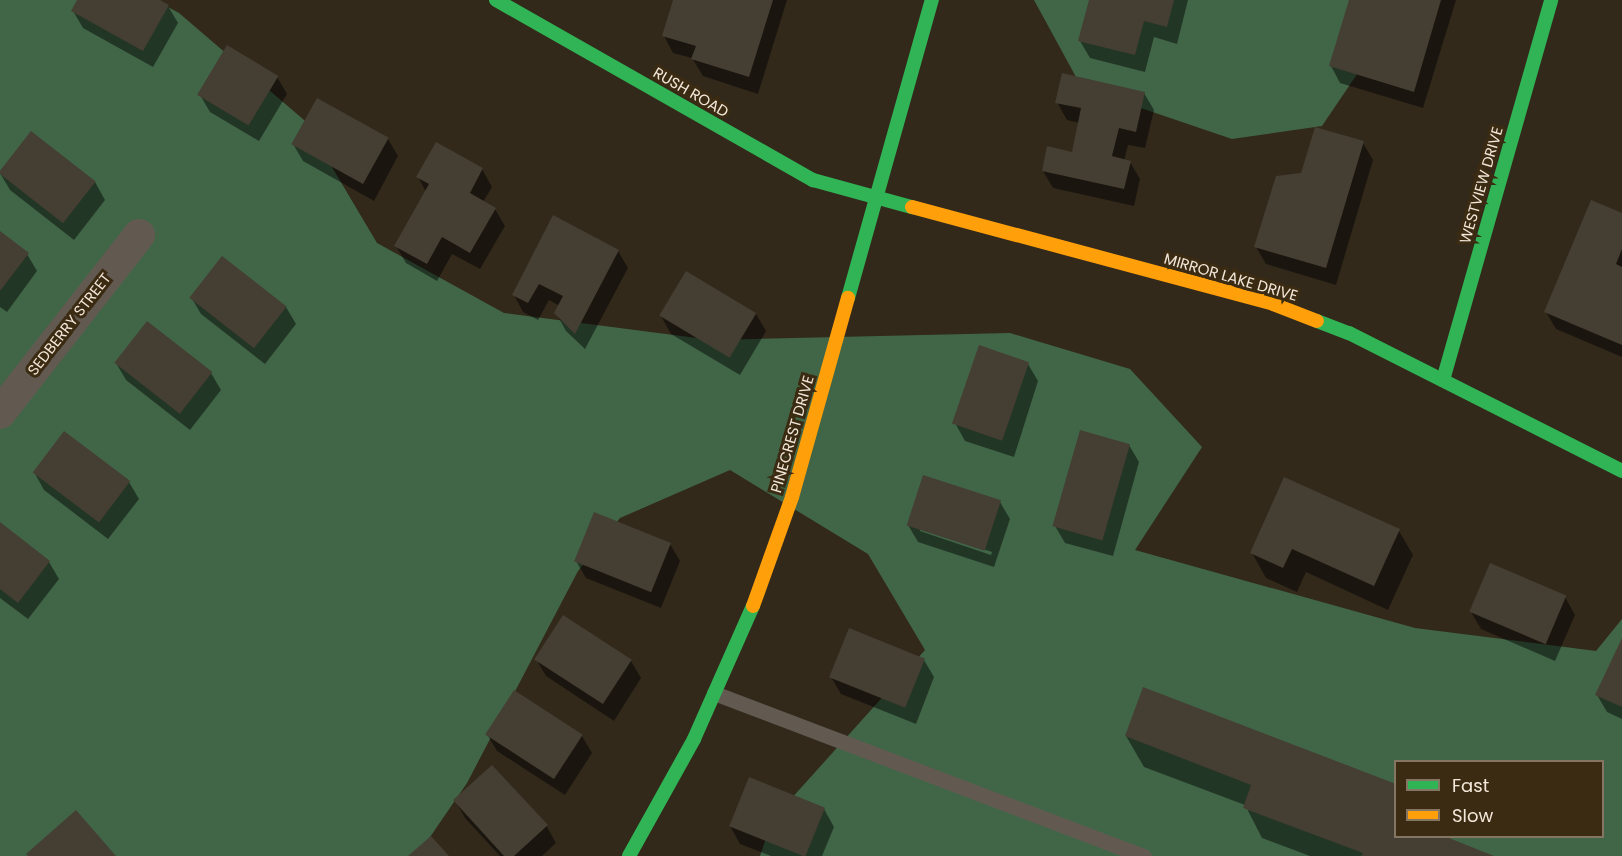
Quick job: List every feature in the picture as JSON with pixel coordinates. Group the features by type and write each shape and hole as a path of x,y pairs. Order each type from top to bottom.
{"street":[{"name":"RUSH ROAD","path":"496,0 813,180 876,198"},
{"name":"PINECREST DRIVE","path":"628,856 694,739 748,619 792,497 932,0"},
{"name":"WESTVIEW DRIVE","path":"1443,380 1551,0"},
{"name":"MIRROR LAKE DRIVE","path":"876,198 1273,304 1349,333 1622,471"},
{"name":"SEDBERRY STREET","path":"0,413 139,235"}],"lane":[{"path":"714,693 1144,856"}],"green space":[{"path":"0,0 155,0 179,13 304,120 377,243 504,313 712,340 1010,333 1130,369 1202,447 1135,550 1415,628 1596,651 1622,619 1622,856 760,856 772,820 925,650 868,554 730,470 620,518 578,571 467,783 417,856 0,856"},
{"path":"1034,0 1399,0 1397,15 1322,126 1232,139 1082,88"}],"building":[{"path":"77,0 160,0 169,5 143,51 71,11"},
{"path":"673,0 773,0 749,77 691,59 696,46 662,36"},
{"path":"1089,0 1174,0 1167,27 1144,21 1135,55 1078,41"},
{"path":"1349,0 1441,0 1414,92 1329,66"},
{"path":"227,45 278,76 249,126 197,95"},
{"path":"1062,73 1145,92 1136,132 1119,128 1112,156 1131,161 1124,189 1042,171 1047,146 1072,152 1081,108 1055,103"},
{"path":"317,98 389,138 363,184 291,144"},
{"path":"1315,127 1364,141 1326,268 1254,247 1276,176 1301,173"},
{"path":"31,131 96,181 63,223 0,174 0,171"},
{"path":"436,142 483,168 470,193 496,208 470,253 442,237 427,264 394,246 429,184 416,177"},
{"path":"1591,200 1622,213 1622,249 1616,264 1622,267 1622,345 1544,312"},
{"path":"553,215 619,250 575,334 554,313 563,296 539,284 528,303 512,295"},
{"path":"0,231 29,253 0,291"},
{"path":"222,256 287,306 254,348 189,298"},
{"path":"686,271 756,313 730,358 659,316"},
{"path":"147,321 212,372 180,414 114,363"},
{"path":"979,345 1029,362 1002,441 952,423"},
{"path":"1080,430 1130,444 1102,540 1052,526"},
{"path":"64,431 130,481 99,522 33,473"},
{"path":"923,475 1001,500 985,551 907,525"},
{"path":"1284,477 1400,529 1374,586 1292,549 1283,568 1250,553"},
{"path":"594,512 671,543 651,592 574,561"},
{"path":"0,522 50,561 18,603 0,589"},
{"path":"1490,563 1566,595 1546,644 1469,612"},
{"path":"563,615 632,660 603,704 534,659"},
{"path":"849,628 925,659 905,708 829,677"},
{"path":"1622,638 1622,707 1595,695"},
{"path":"1143,687 1394,783 1394,838 1449,838 1494,856 1361,856 1363,853 1243,808 1251,785 1125,736"},
{"path":"514,690 583,735 554,779 485,734"},
{"path":"492,765 548,825 514,856 504,856 453,800"},
{"path":"749,777 825,808 806,856 729,826"},
{"path":"76,810 116,856 28,856 26,854"},
{"path":"431,836 449,856 408,856"}],"traffic: fast":[{"path":"496,0 813,180 912,207"},
{"path":"848,298 932,0"},
{"path":"1443,380 1551,0"},
{"path":"1317,321 1349,333 1622,471"},
{"path":"629,856 694,739 753,606"}],"traffic: slow":[{"path":"912,207 1273,304 1317,321"},
{"path":"753,606 792,497 848,298"}]}
